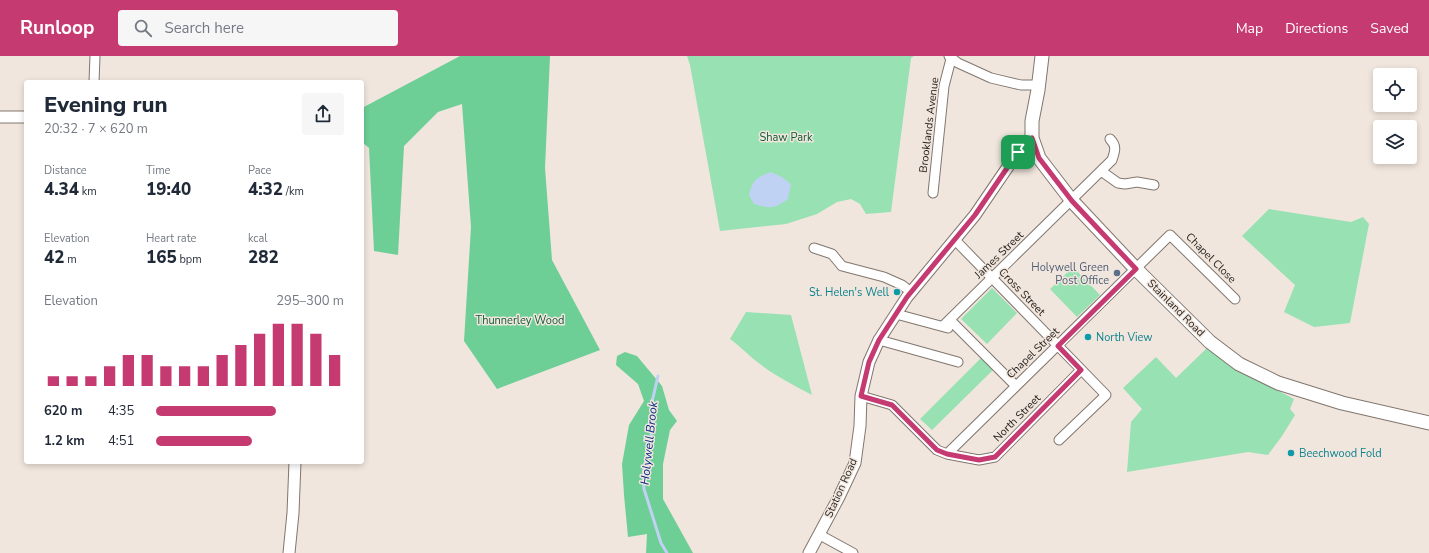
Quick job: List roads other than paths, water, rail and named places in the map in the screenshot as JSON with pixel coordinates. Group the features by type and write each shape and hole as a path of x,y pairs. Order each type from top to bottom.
{"main road":[{"name":"Stainland Road","path":"1042,56 1032,121 1032,138 1039,158 1072,201 1136,269 1210,342 1239,364 1285,385 1342,403 1429,423"}],"street":[{"path":"94,80 95,56"},
{"path":"955,59 991,78 1020,85 1038,85"},
{"name":"Brooklands Avenue","path":"933,194 944,86 955,59"},
{"path":"0,117 24,117"},
{"name":"Station Road","path":"809,553 820,535 855,463 860,426 861,396 869,362 879,340 911,292 975,215 1018,152 1032,138"},
{"name":"James Street","path":"946,323 1072,201 1112,160 1115,151 1114,144 1110,139"},
{"path":"1101,171 1118,183 1125,184 1137,182 1154,185"},
{"name":"Chapel Close","path":"1136,269 1170,235 1235,299"},
{"name":"Cross Street","path":"955,240 1106,395 1060,440"},
{"path":"814,248 832,254 842,266 884,277 902,285 911,292"},
{"name":"Chapel Street","path":"947,454 1136,269"},
{"path":"896,314 946,323 961,331 1016,386"},
{"path":"879,340 958,362"},
{"name":"North Street","path":"861,396 892,405 937,450 947,454 979,460 995,457 1081,370"},
{"path":"289,553 293,513 295,464"},
{"path":"820,535 854,553"}],"water":[{"path":"771,172 782,177 791,184 788,199 779,205 772,207 754,204 749,195 754,182"}],"waterway":[{"name":"Holywell Brook","path":"658,376 652,402 653,425 643,474 644,489 661,543 667,553"}],"place":[{"name":"Holywell Green Post Office","path":"1117,273"},
{"name":"St. Helen's Well","path":"897,292"},
{"name":"North View","path":"1088,337"},
{"name":"Beechwood Fold","path":"1291,453"}],"park label":[{"name":"Shaw Park","path":"786,137"},
{"name":"Thunnerley Wood","path":"520,320"}]}
